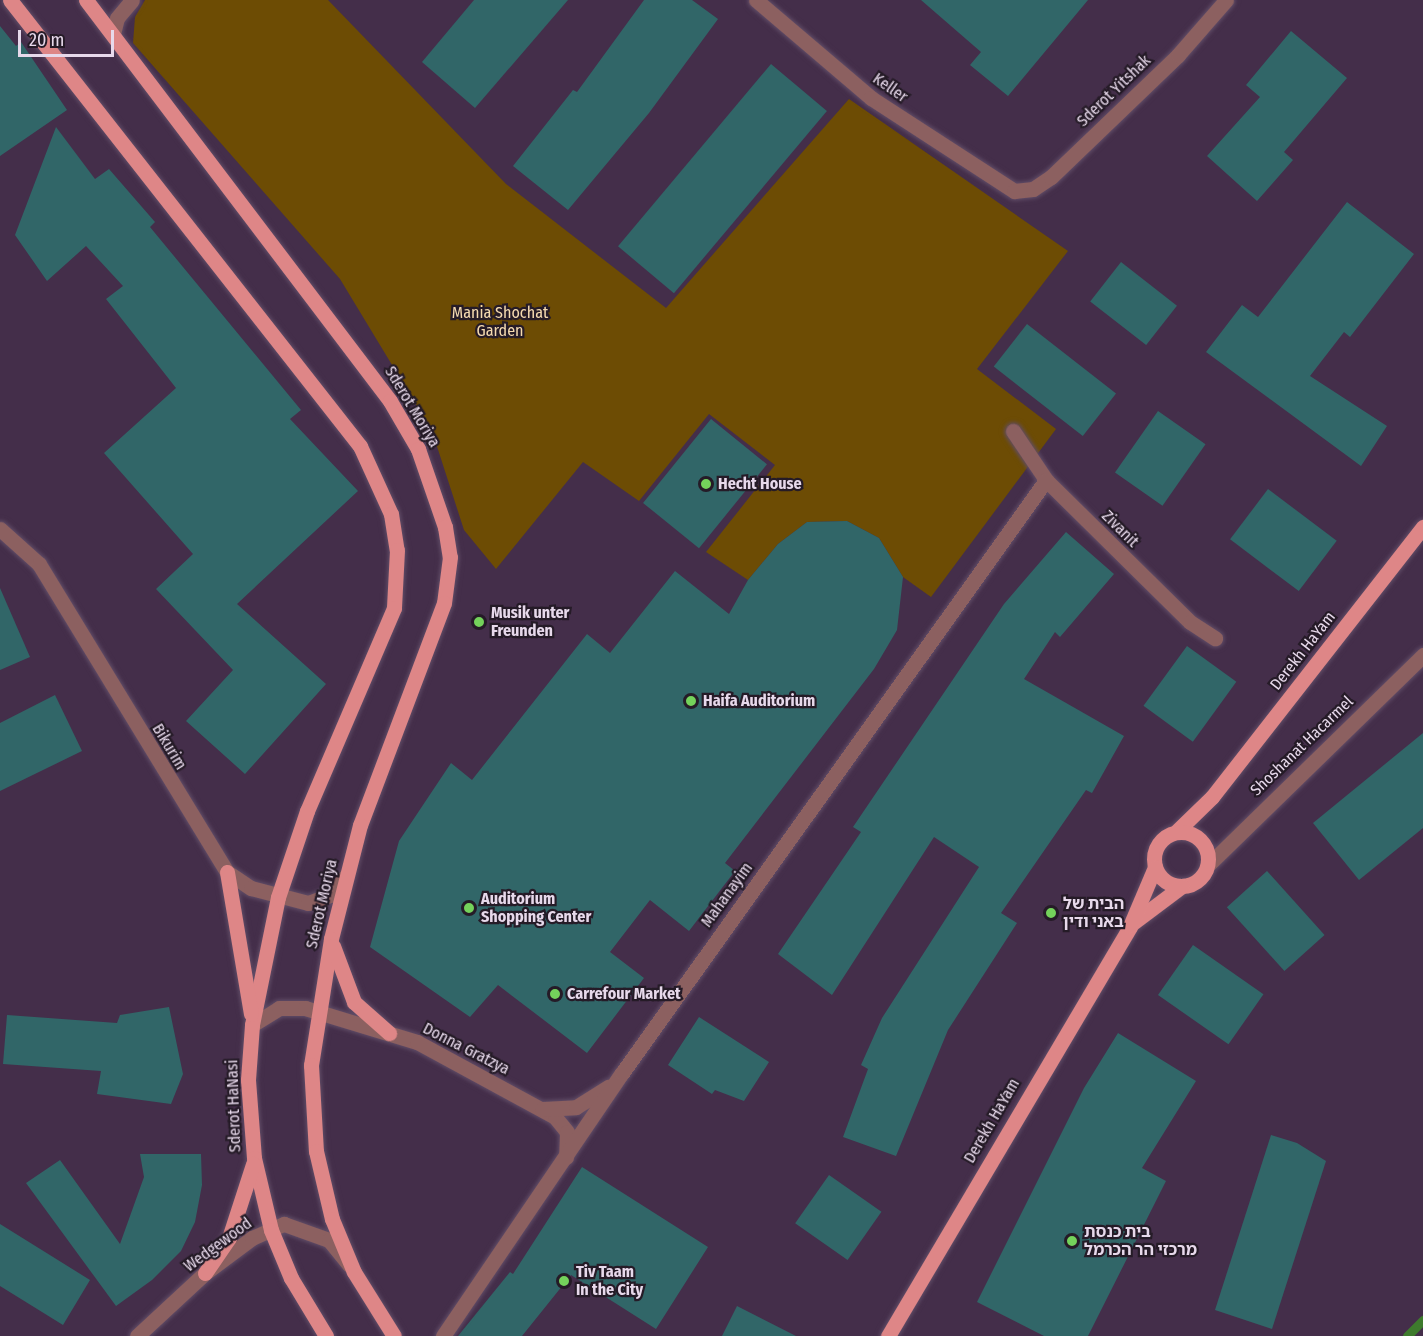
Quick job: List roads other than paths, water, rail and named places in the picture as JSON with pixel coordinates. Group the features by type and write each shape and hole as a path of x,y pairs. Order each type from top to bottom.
{"main road":[{"path":"10,0 360,446 391,514 397,550 394,608 311,802 278,897"},
{"name":"Sderot Moriya","path":"86,0 390,401 418,449 445,526 448,579 436,632 372,793 347,875 331,939 318,1012"},
{"name":"Derekh HaYam","path":"1177,831 1212,797 1423,527"},
{"name":"Derekh HaYam","path":"1201,840 1212,797"},
{"path":"1177,831 1201,840 1208,865 1198,880 1182,886 1165,881 1155,867 1158,844 1177,831"},
{"name":"Derekh HaYam","path":"888,1336 1130,926 1155,867"},
{"path":"227,872 252,1025"},
{"name":"Derekh HaYam","path":"1130,926 1182,886"},
{"name":"Sderot HaNasi","path":"278,897 252,1025 248,1080 254,1158 271,1230 291,1278 327,1336"},
{"path":"331,939 338,968 354,1002 389,1034"},
{"path":"318,1012 311,1065 316,1151 332,1219 354,1272 394,1336"},
{"path":"206,1273 232,1229 254,1158"}],"street":[{"path":"113,34 117,18 132,0"},
{"name":"Keller","path":"756,0 871,98 1014,191"},
{"name":"Sderot Yitshak","path":"1014,191 1033,189 1051,177 1178,55 1226,0"},
{"name":"Zivanit","path":"1013,431 1046,480 1190,622 1215,638"},
{"name":"Mahanayim","path":"443,1336 566,1159 622,1073 1046,480"},
{"name":"Bikurim","path":"0,529 39,564 227,872"},
{"name":"Shoshanat Hacarmel","path":"1208,865 1423,655"},
{"path":"227,872 278,897 319,902 347,875"},
{"name":"Donna Gratzya","path":"252,1025 279,1008 318,1012 417,1042 542,1109 565,1126 566,1159"},
{"path":"542,1109 585,1103 622,1073"},
{"name":"Wedgewood","path":"137,1336 206,1273 271,1230 284,1224 315,1232 329,1240 354,1272"}],"waterway":[{"path":"1407,1336 1423,1320"}],"place":[{"name":"Hecht House","path":"706,484"},
{"name":"Musik unter Freunden","path":"479,622"},
{"name":"Haifa Auditorium","path":"691,701"},
{"name":"Auditorium Shopping Center","path":"469,908"},
{"name":"הבית של באני ודין","path":"1051,913"},
{"name":"Carrefour Market","path":"555,994"},
{"name":"בית כנסת מרכזי הר הכרמל","path":"1072,1241"},
{"name":"Tiv Taam In the City","path":"564,1281"}],"park label":[{"name":"Mania Shochat Garden","path":"500,322"}]}
